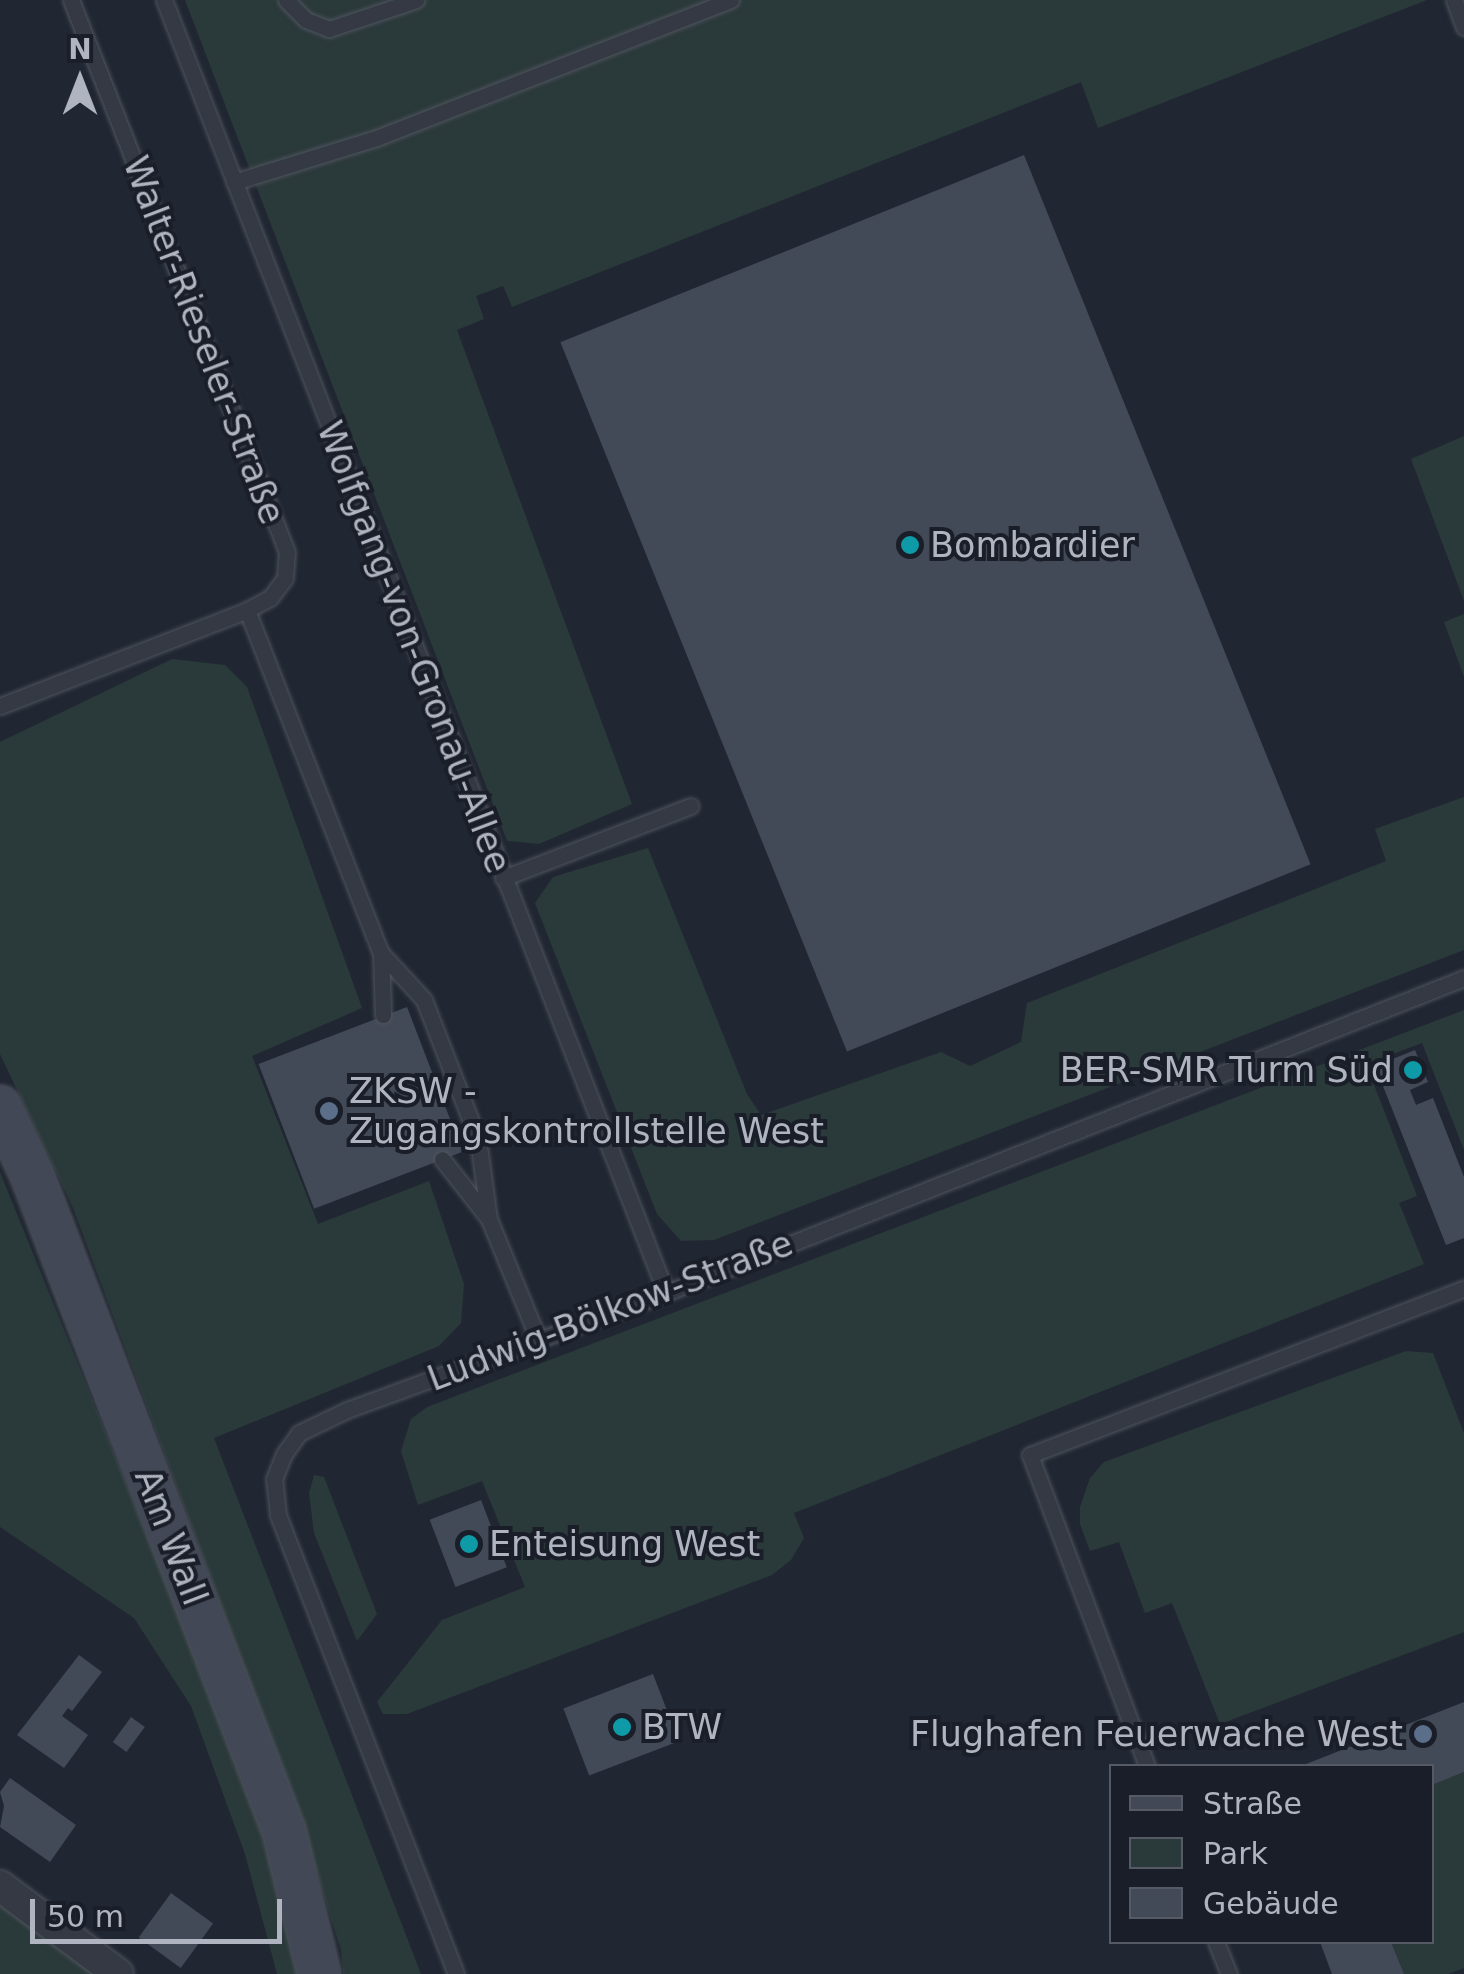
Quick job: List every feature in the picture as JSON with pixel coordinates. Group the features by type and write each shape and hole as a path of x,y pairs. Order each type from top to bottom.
{"street":[{"name":"Am Wall","path":"0,1107 32,1175 284,1831 318,1974"},
{"path":"0,1886 118,1974"}],"lane":[{"name":"Walter-Rieseler-Straße","path":"0,706 247,610 270,598 285,578 287,552 71,0"},
{"name":"Wolfgang-von-Gronau-Allee","path":"164,0 666,1293"},
{"path":"286,0 306,20 329,30 416,0"},
{"path":"234,182 379,138 731,0"},
{"path":"1454,0 1464,26"},
{"path":"247,610 382,953 424,1000 478,1139 488,1220"},
{"path":"503,878 691,806"},
{"path":"382,953 383,1015"},
{"name":"Ludwig-Bölkow-Straße","path":"456,1974 290,1550 273,1497 274,1479 284,1454 299,1433 347,1410 666,1293 1464,978"},
{"path":"442,1159 488,1220 538,1342"},
{"path":"1147,1764 1030,1456 1464,1288"},
{"path":"1217,1944 1228,1974"}],"green space":[{"path":"185,0 1427,0 1098,128 1081,82 512,307 503,286 476,296 484,319 457,330 632,804 539,844 507,841"},
{"path":"1464,436 1464,601 1411,459"},
{"path":"1464,614 1464,677 1444,622"},
{"path":"172,659 225,665 247,687 362,1008 252,1056 318,1224 429,1181 464,1284 461,1323 439,1346 214,1438 421,1974 343,1974 341,1950 295,1806 73,1208 0,1054 0,742"},
{"path":"1464,797 1464,950 714,1240 681,1241 657,1214 535,903 553,877 648,848 747,1094 761,1115 941,1052 970,1066 1021,1042 1027,1003 1386,861 1375,829"},
{"path":"1464,1010 1464,1150 1422,1043 1366,1064 1417,1196 1399,1203 1424,1264 794,1513 804,1538 791,1560 772,1575 407,1714 383,1714 377,1702 442,1620 525,1587 482,1481 418,1505 401,1451 411,1419 427,1407"},
{"path":"0,1172 279,1860 301,1974 277,1974 245,1854 191,1706 134,1618 0,1527"},
{"path":"1406,1351 1433,1353 1464,1433 1464,1632 1220,1724 1172,1603 1145,1613 1119,1542 1090,1551 1080,1524 1080,1507 1090,1478 1104,1462"},
{"path":"314,1475 324,1477 377,1614 357,1641 314,1533 309,1493"},
{"path":"1464,1772 1464,1968 1448,1974 1404,1974 1392,1944 1434,1944 1434,1784"},
{"path":"0,1886 127,1974 0,1974"}],"building":[{"name":"Bombardier","path":"1024,155 1311,864 847,1052 560,342"},
{"path":"407,1007 463,1152 314,1209 259,1064"},
{"path":"1415,1050 1428,1082 1410,1090 1416,1105 1433,1098 1464,1177 1464,1238 1446,1245 1375,1066"},
{"name":"Enteisung West","path":"481,1500 507,1567 455,1587 430,1520"},
{"path":"79,1655 102,1672 72,1711 68,1708 62,1716 88,1735 64,1768 17,1735"},
{"name":"BTW","path":"653,1674 679,1741 589,1776 563,1708"},
{"name":"Flughafen Feuerwache West","path":"1464,1702 1464,1772 1434,1784 1434,1764 1306,1764"},
{"path":"131,1717 145,1727 127,1752 113,1742"},
{"path":"10,1778 76,1825 50,1862 0,1827 4,1806 0,1792"},
{"path":"171,1893 213,1924 181,1968 139,1937"},
{"path":"1321,1944 1392,1944 1404,1974 1332,1974"}],"place":[{"name":"Bombardier","path":"910,545"},
{"name":"BER-SMR Turm Süd","path":"1413,1070"},
{"name":"ZKSW - Zugangskontrollstelle West","path":"329,1111"},
{"name":"Enteisung West","path":"469,1544"},
{"name":"BTW","path":"622,1727"},
{"name":"Flughafen Feuerwache West","path":"1423,1734"}]}
